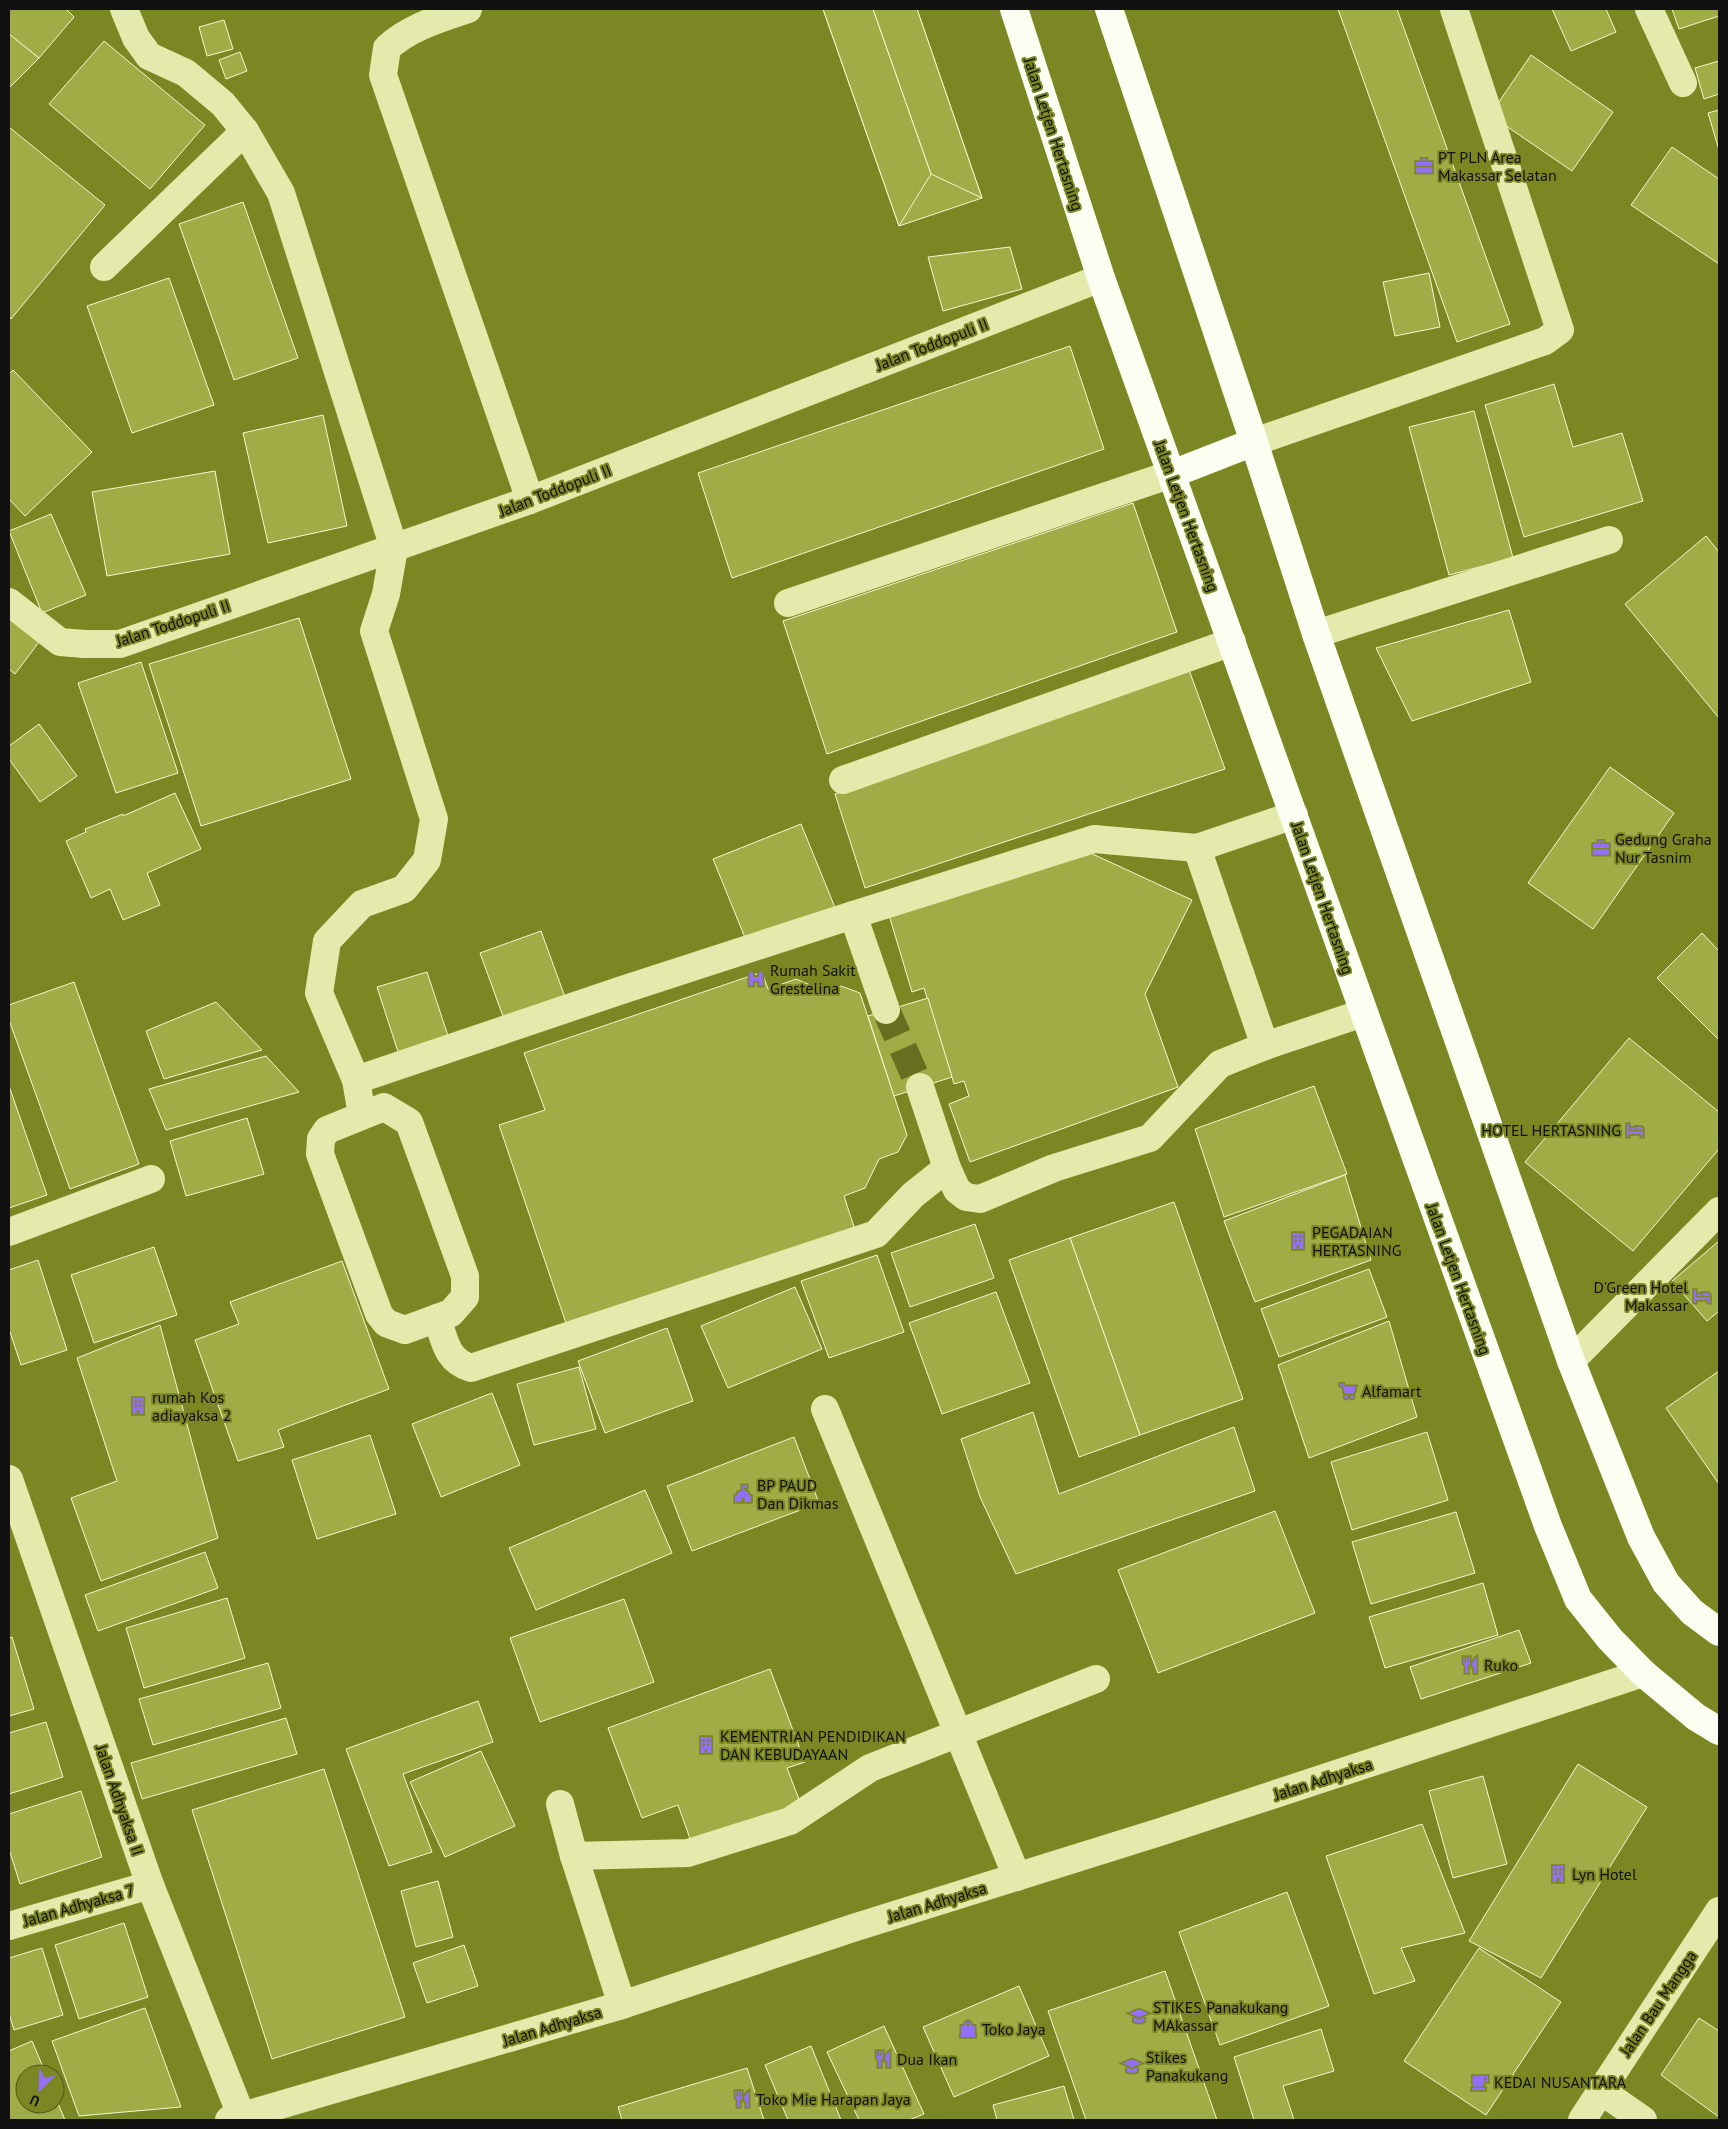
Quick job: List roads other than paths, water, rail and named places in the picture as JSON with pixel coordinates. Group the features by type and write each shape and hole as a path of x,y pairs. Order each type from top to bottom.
{"main road":[{"name":"Jalan Letjen Hertasning","path":"1014,9 1101,278 1548,1526 1578,1599 1610,1639 1643,1673 1696,1718 1719,1731"},
{"path":"1109,9 1254,442 1316,634 1571,1361 1641,1537 1666,1583 1692,1612 1719,1632"},
{"path":"1172,474 1254,442"}],"street":[{"path":"124,9 136,38 149,56 186,73 223,104 245,131 281,193 394,548 386,594 374,631 434,819 427,860 404,889 362,904 327,941 319,993 356,1080 362,1115"},
{"path":"468,9 420,26 400,36 386,48 383,75 530,500"},
{"path":"1254,442 1545,340 1560,330 1454,9"},
{"path":"1648,9 1683,83"},
{"path":"104,267 245,131"},
{"name":"Jalan Toddopuli II","path":"9,602 60,642 120,644 530,500 1101,278"},
{"path":"788,603 1172,474"},
{"path":"1316,634 1609,540"},
{"path":"843,780 1232,642"},
{"path":"356,1080 622,990 1094,838 1197,848 1294,815"},
{"path":"1197,848 1265,1046"},
{"path":"853,915 886,1010"},
{"path":"920,1087 947,1168 957,1190 966,1197 980,1199 1054,1168 1150,1138 1220,1064 1265,1046 1363,1013"},
{"path":"384,1107 409,1122 465,1276 465,1297 451,1313 436,1318 405,1330 386,1323 379,1314 320,1154 321,1139 327,1130 384,1107"},
{"path":"436,1318 450,1355 459,1364 471,1368 876,1234 913,1195 947,1168"},
{"path":"9,1232 151,1179"},
{"path":"1571,1361 1719,1211"},
{"path":"825,1409 1017,1877"},
{"name":"Jalan Adhyaksa II","path":"9,1479 150,1884 238,2119"},
{"name":"Jalan Adhyaksa","path":"238,2119 622,2005 853,1928 1160,1832 1643,1673"},
{"path":"574,1856 688,1853 790,1821 870,1768 1096,1679"},
{"path":"560,1804 574,1856 622,2005"},
{"name":"Jalan Adhyaksa 7","path":"9,1926 150,1884"},
{"name":"Jalan Bau Mangga","path":"1582,2120 1719,1911"},
{"path":"1600,2090 1643,2120"}],"tunnel":[{"path":"886,1010 920,1087"}],"place":[{"name":"PT PLN Area Makassar Selatan","path":"1424,166"},
{"name":"Gedung Graha Nur Tasnim","path":"1601,848"},
{"name":"Rumah Sakit Grestelina","path":"756,979"},
{"name":"HOTEL HERTASNING","path":"1635,1130"},
{"name":"PEGADAIAN HERTASNING","path":"1298,1241"},
{"name":"D'Green Hotel Makassar","path":"1702,1296"},
{"name":"Alfamart","path":"1348,1391"},
{"name":"rumah Kos adiayaksa 2","path":"138,1406"},
{"name":"BP PAUD Dan Dikmas","path":"743,1494"},
{"name":"Ruko","path":"1470,1665"},
{"name":"KEMENTRIAN PENDIDIKAN DAN KEBUDAYAAN","path":"706,1745"},
{"name":"Lyn Hotel","path":"1558,1874"},
{"name":"STIKES Panakukang MAkassar","path":"1139,2016"},
{"name":"Toko Jaya","path":"968,2029"},
{"name":"Dua Ikan","path":"883,2059"},
{"name":"Stikes Panakukang","path":"1132,2066"},
{"name":"KEDAI NUSANTARA","path":"1480,2082"},
{"name":"Toko Mie Harapan Jaya","path":"742,2099"}]}
